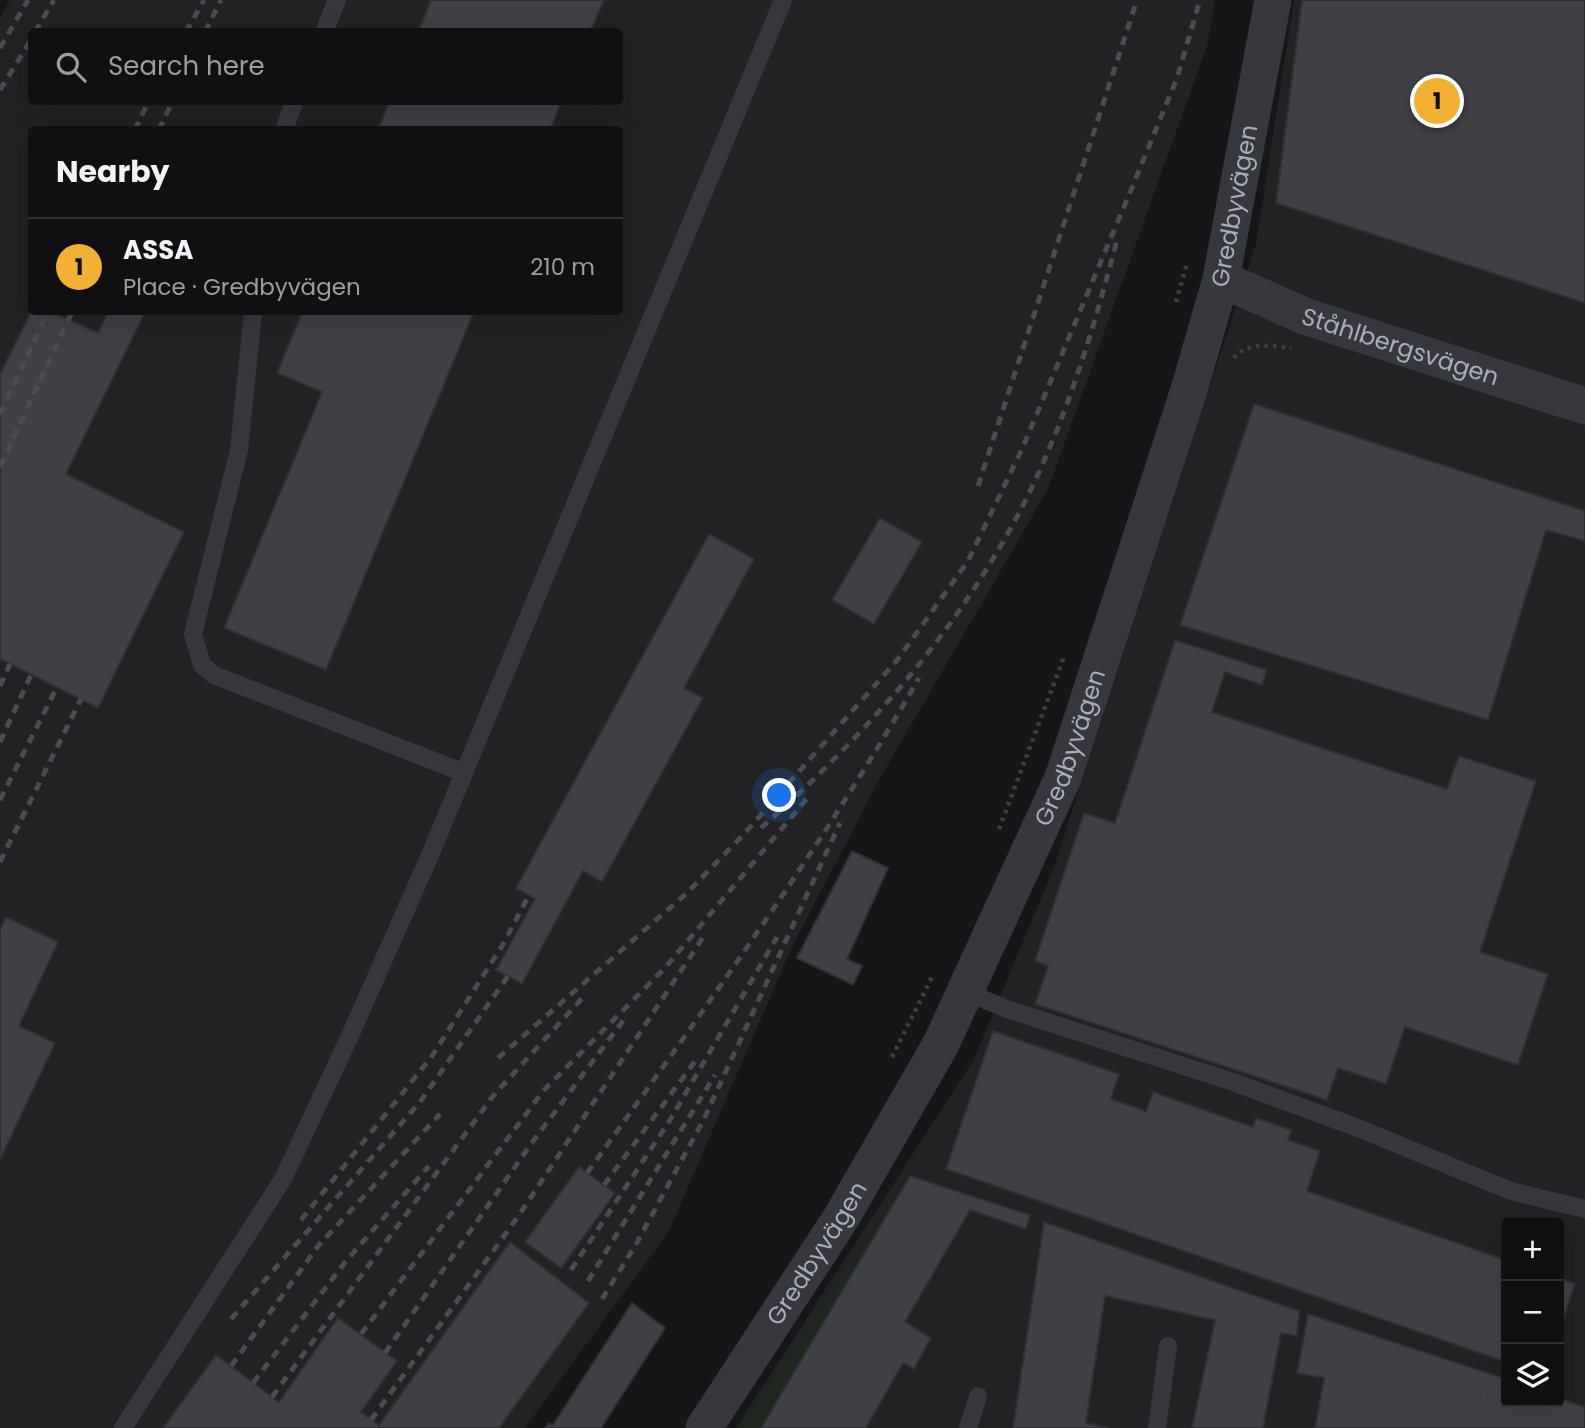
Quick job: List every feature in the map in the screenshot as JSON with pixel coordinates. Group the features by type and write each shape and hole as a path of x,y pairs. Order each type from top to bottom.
{"street":[{"name":"Gredbyvägen","path":"704,1428 841,1218 941,1044 1063,778 1189,390 1221,279 1273,0"},
{"name":"Ståhlbergsvägen","path":"1221,279 1307,317 1585,406"}],"lane":[{"path":"326,28 337,0"},
{"path":"123,1428 283,1179 426,866 462,772 783,0"},
{"path":"285,126 293,105"},
{"path":"253,315 239,450 193,634 202,665 214,675 462,772"},
{"path":"966,992 1007,1009 1230,1082 1358,1128 1511,1191 1585,1209"},
{"path":"1157,1428 1168,1346"},
{"path":"968,1428 978,1396"}],"path":[{"path":"1175,306 1189,255"},
{"path":"1232,362 1238,353 1261,345 1304,350"},
{"path":"999,831 1066,652"},
{"path":"891,1058 933,974"}],"shaded area":[{"path":"10,0 1215,0 1208,43 1048,489 878,782 792,947 669,1231 525,1428 0,1428 0,17"},
{"path":"1294,0 1585,0 1585,1428 736,1428 974,1059 1054,867 1256,244"},
{"path":"910,1176 761,1428 739,1428"}],"building":[{"path":"431,0 604,0 592,28 420,28"},
{"path":"1302,0 1585,0 1585,303 1276,203"},
{"path":"388,105 560,105 552,126 380,126"},
{"path":"30,315 59,315 98,333 107,315 144,315 66,474 184,532 98,708 0,659 0,374"},
{"path":"301,315 473,315 326,670 224,628 322,392 277,373"},
{"path":"1254,404 1585,511 1585,541 1546,530 1488,720 1180,625"},
{"path":"880,518 922,542 874,624 832,600"},
{"path":"709,534 754,559 684,688 703,698 602,882 583,871 522,984 496,970 535,899 516,888"},
{"path":"1175,640 1267,670 1262,685 1225,672 1212,712 1447,789 1459,756 1536,781 1480,952 1548,974 1518,1065 1405,1027 1386,1084 1338,1068 1327,1100 1035,1004 1048,966 1035,961 1084,813 1115,823"},
{"path":"852,851 888,868 847,959 862,966 853,985 797,958"},
{"path":"6,917 58,942 19,1026 55,1043 0,1160 0,929"},
{"path":"993,1031 1119,1074 1111,1099 1146,1111 1153,1092 1253,1127 1256,1118 1292,1130 1288,1140 1320,1151 1307,1191 1501,1258 1501,1360 946,1169"},
{"path":"579,1167 615,1193 561,1268 525,1242"},
{"path":"910,1176 1030,1215 1026,1229 970,1210 905,1322 931,1338 914,1369 903,1363 866,1428 761,1428"},
{"path":"1044,1222 1299,1311 1297,1336 1281,1333 1263,1428 1192,1428 1215,1320 1105,1296 1086,1423 1109,1428 1013,1428"},
{"path":"510,1242 589,1303 499,1428 163,1428 216,1355 279,1402 338,1318 397,1361 361,1412 379,1425"},
{"path":"1564,1280 1575,1284 1564,1317"},
{"path":"632,1303 665,1328 601,1428 545,1428 549,1423 553,1425"},
{"path":"1308,1314 1501,1377 1501,1407 1564,1407 1564,1400 1585,1407 1585,1428 1315,1428 1324,1378 1297,1373"}],"railway":[{"path":"0,48 28,0"},
{"path":"37,28 54,0"},
{"path":"188,28 204,0"},
{"path":"207,28 221,0"},
{"path":"978,486 1137,0"},
{"path":"498,1058 687,893 744,834 898,659 968,561 1022,449 1131,190 1177,78 1200,0"},
{"path":"0,90 28,44"},
{"path":"137,126 147,105"},
{"path":"161,126 171,105"},
{"path":"761,828 832,762 897,691 956,615 983,575 1026,499 1058,427 1085,353 1117,240"},
{"path":"0,414 47,315"},
{"path":"0,467 71,315"},
{"path":"0,686 10,664"},
{"path":"0,742 31,675"},
{"path":"587,1173 717,991 801,867 919,678"},
{"path":"0,800 57,687"},
{"path":"0,862 81,699"},
{"path":"361,1334 544,1090 664,969 811,794"},
{"path":"602,1299 635,1246 704,1119 840,823"},
{"path":"301,1220 432,1056 502,946 529,895"},
{"path":"371,1420 517,1218 704,936"},
{"path":"571,1270 670,1120 777,937"},
{"path":"231,1319 420,1102 508,976"},
{"path":"272,1397 493,1096 586,994"},
{"path":"385,1353 531,1144 625,1018"},
{"path":"604,1185 696,1060"},
{"path":"588,1281 715,1075"},
{"path":"231,1366 319,1245 440,1114"},
{"path":"253,1383 346,1261 429,1166"}],"place":[{"name":"ASSA","path":"1437,101"}]}
